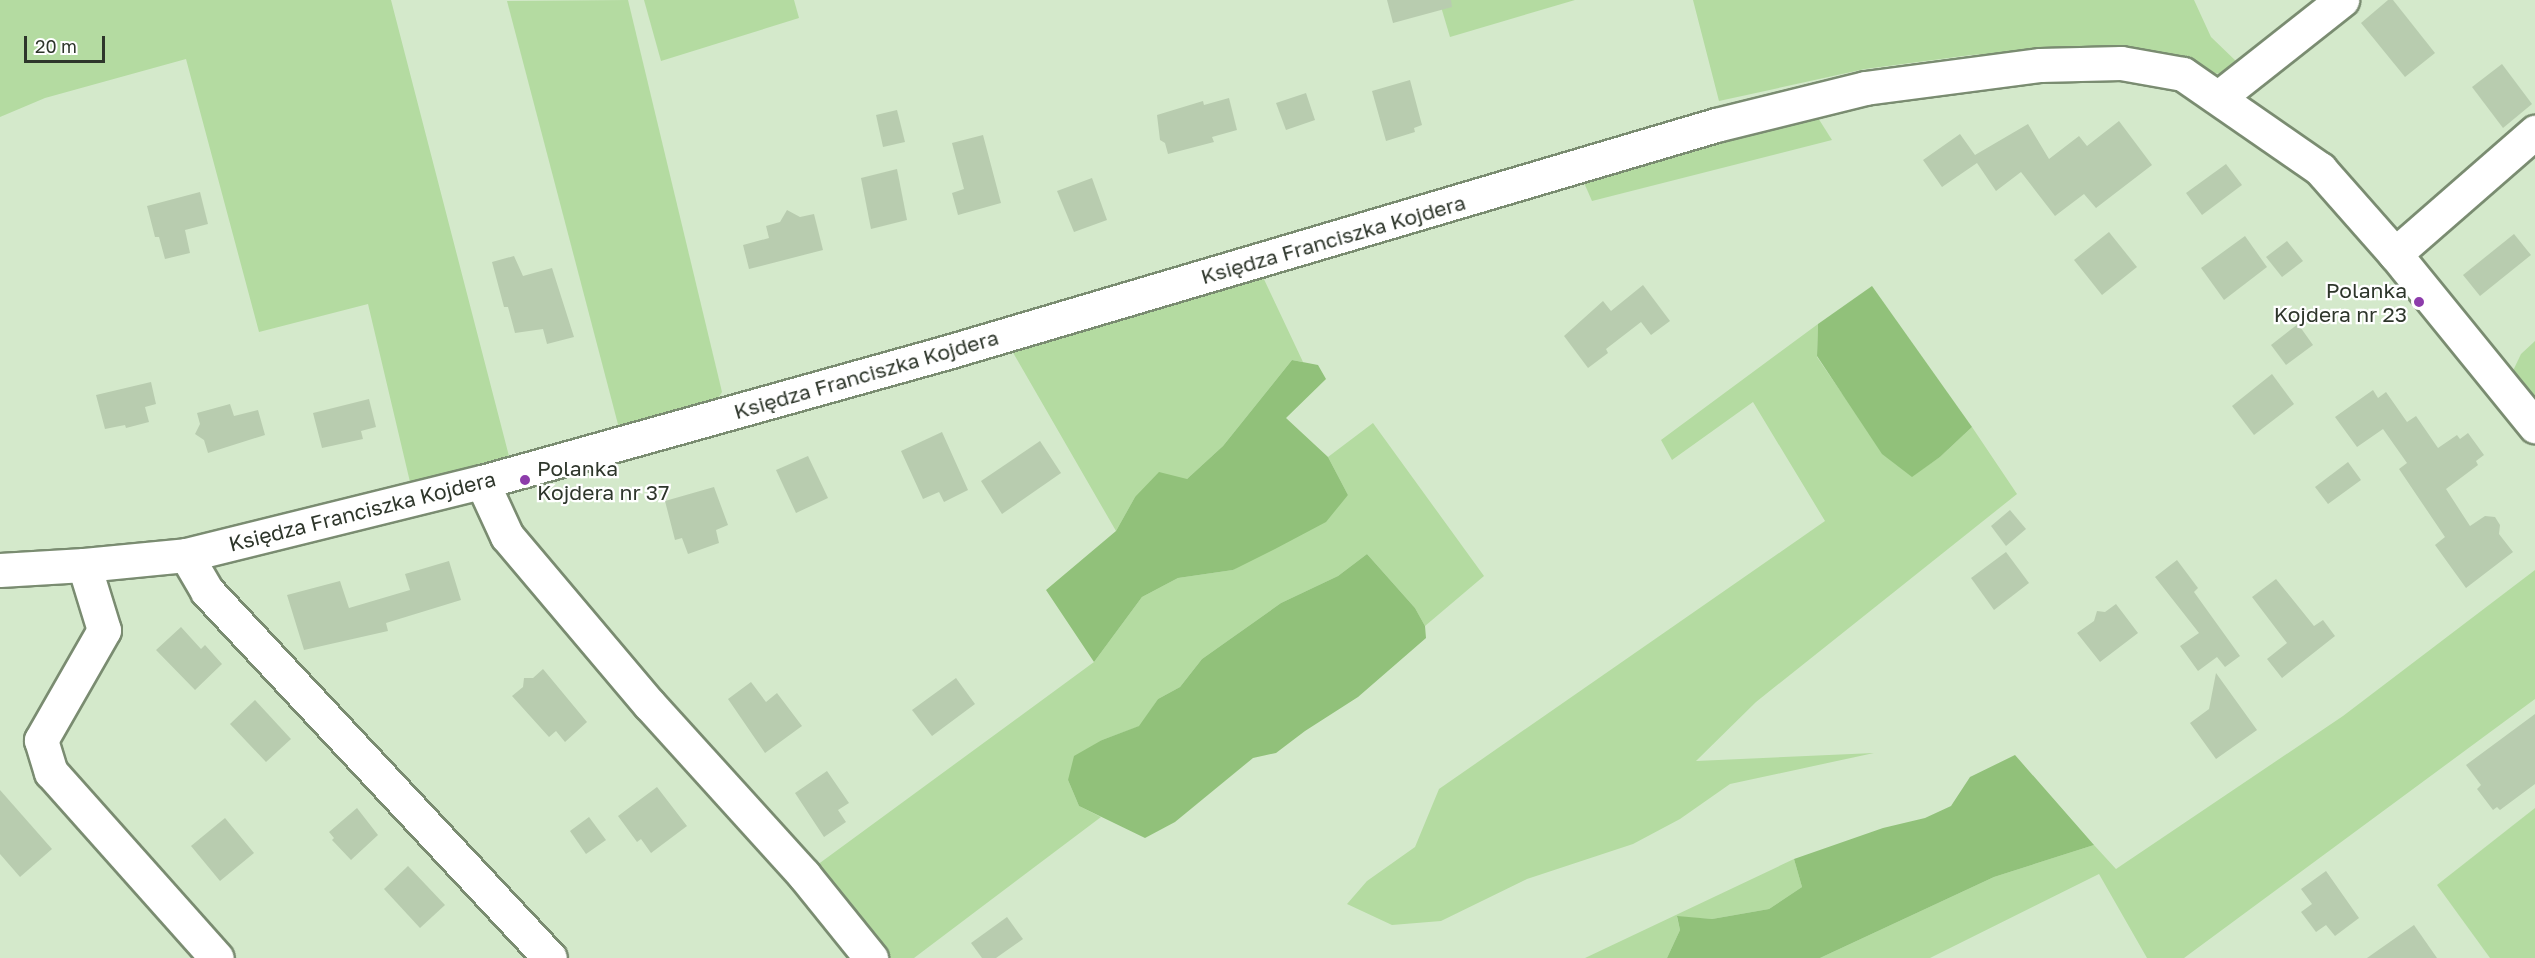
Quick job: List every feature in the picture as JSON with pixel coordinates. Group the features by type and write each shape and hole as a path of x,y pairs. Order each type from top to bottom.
{"street":[{"path":"2219,97 2342,0"},
{"name":"Księdza Franciszka Kojdera","path":"0,570 186,555 482,482 951,351 1716,125 1865,88 2040,64 2121,63 2183,74 2320,169 2395,254 2535,426"},
{"path":"2395,254 2535,132"},
{"path":"482,482 507,536 529,563 650,705 804,875 871,958"},
{"path":"186,555 207,591 550,958"},
{"path":"84,565 104,630 41,740 51,772 217,958"}],"green space":[{"path":"0,0 391,0 510,460 410,482 368,304 259,332 186,59 45,98 0,117"},
{"path":"628,0 722,392 714,405 620,432 507,1"},
{"path":"644,0 794,0 799,18 661,61"},
{"path":"1439,0 1575,0 1450,37"},
{"path":"1693,0 2194,0 2211,37 2238,63 2223,74 2211,73 2111,46 1971,55 1865,69 1719,101"},
{"path":"1813,110 1832,140 1592,201 1581,176"},
{"path":"1261,273 1303,362 1292,360 1223,446 1187,479 1135,497 1116,531 1008,344"},
{"path":"1872,286 1972,427 1940,457 1912,477 1882,454 1817,356 1818,324"},
{"path":"1818,324 1817,357 1841,392 1912,476 1940,457 1972,427 2017,494 1756,702 1696,761 1874,753 1730,784 1680,819 1633,844 1527,879 1441,921 1392,925 1347,904 1367,881 1415,847 1439,789 1825,521 1753,402 1672,460 1661,440"},
{"path":"2535,341 2535,408 2510,377 2521,354"},
{"path":"1292,360 1318,365 1326,379 1286,418 1328,457 1348,495 1326,522 1233,570 1178,578 1142,597 1094,662 1046,590 1116,531 1135,497 1159,472 1187,479 1223,446"},
{"path":"1373,423 1484,576 1425,626 1415,608 1367,554 1338,576 1281,603 1202,659 1180,687 1158,699 1140,726 1102,740 1068,780 1079,806 1101,817 914,958 886,958 813,868 1094,662 1142,597 1178,578 1233,570 1348,495 1328,457"},
{"path":"1367,554 1415,608 1425,626 1426,638 1358,697 1305,731 1276,753 1253,758 1175,822 1145,838 1079,806 1068,780 1074,756 1102,740 1139,726 1158,699 1180,687 1202,659 1281,603 1338,576"},
{"path":"2535,570 2535,699 2184,958 2147,958 2099,874 1930,958 1820,958 1994,877 2094,845 2116,869 2343,716"},
{"path":"2015,755 2094,845 1994,877 1820,958 1667,958 1680,930 1677,916 1712,919 1769,909 1802,887 1794,859 1883,828 1925,818 1951,806 1970,777"},
{"path":"2535,808 2535,958 2490,958 2437,885"},
{"path":"1794,859 1802,887 1769,909 1712,919 1677,917 1680,930 1667,958 1585,958"}],"building":[{"path":"1387,0 1451,0 1452,7 1393,23"},
{"path":"2388,0 2393,0 2435,53 2405,77 2361,23"},
{"path":"2502,64 2532,104 2503,128 2472,87"},
{"path":"1410,80 1422,125 1414,128 1415,132 1386,141 1372,91"},
{"path":"1306,93 1315,120 1286,130 1276,103"},
{"path":"1229,98 1237,130 1212,137 1214,142 1168,154 1165,143 1160,140 1157,115 1203,101 1204,105"},
{"path":"897,110 905,142 883,147 876,115"},
{"path":"2119,121 2152,165 2096,208 2084,194 2055,216 2021,172 1996,191 1977,163 1942,187 1923,160 1960,134 1975,155 2028,124 2049,159 2079,136 2087,146"},
{"path":"983,135 1001,203 958,215 952,193 964,189 952,143"},
{"path":"2226,164 2242,185 2202,215 2186,193"},
{"path":"897,169 907,220 871,229 861,178"},
{"path":"1092,178 1107,220 1074,232 1057,191"},
{"path":"200,192 208,224 185,230 190,253 165,259 159,237 155,237 147,206"},
{"path":"787,210 800,217 814,214 823,250 749,269 743,245 769,238 766,226 780,222"},
{"path":"2109,232 2137,267 2102,295 2074,260"},
{"path":"2514,234 2531,255 2480,296 2463,275"},
{"path":"2245,236 2267,267 2224,300 2201,268"},
{"path":"2287,241 2303,261 2282,277 2266,257"},
{"path":"514,256 523,276 552,268 574,337 547,344 543,329 515,333 508,307 504,307 492,262"},
{"path":"1643,285 1670,321 1651,335 1641,322 1606,349 1608,353 1588,368 1564,336 1603,301 1611,311"},
{"path":"2298,324 2313,345 2286,365 2271,345"},
{"path":"2272,374 2294,404 2254,435 2232,406"},
{"path":"151,382 156,404 145,407 149,422 126,428 125,425 105,429 96,395"},
{"path":"2373,390 2378,398 2386,392 2407,422 2416,416 2438,448 2457,435 2460,439 2468,433 2484,455 2476,461 2478,465 2446,489 2470,526 2485,516 2495,517 2500,525 2499,534 2513,552 2466,588 2435,545 2445,537 2399,469 2407,463 2383,429 2357,447 2335,417"},
{"path":"369,399 376,427 361,431 363,439 322,448 313,413"},
{"path":"230,404 234,416 258,410 265,435 208,453 204,440 195,434 200,424 197,413"},
{"path":"942,432 968,490 944,502 939,492 923,499 901,451"},
{"path":"1040,441 1061,473 1002,514 981,481"},
{"path":"808,456 828,498 796,513 776,470"},
{"path":"2348,462 2361,480 2328,504 2315,487"},
{"path":"714,487 728,525 716,530 719,543 688,554 682,538 675,540 665,501"},
{"path":"2010,510 2026,529 2006,546 1991,526"},
{"path":"2006,552 2029,583 1994,610 1971,578"},
{"path":"2177,560 2198,588 2194,592 2240,656 2225,667 2217,657 2198,671 2180,646 2199,633 2155,577"},
{"path":"449,561 461,600 386,623 388,631 304,650 287,595 340,581 349,608 410,590 405,574"},
{"path":"2276,579 2314,626 2323,620 2335,636 2282,678 2267,659 2287,643 2252,597"},
{"path":"2116,604 2138,633 2100,662 2077,633 2094,621 2097,611 2105,612"},
{"path":"181,627 201,649 205,645 222,664 195,690 156,650"},
{"path":"543,669 587,722 565,742 556,731 549,737 512,696 523,687 524,678 533,678"},
{"path":"2216,673 2257,730 2216,759 2190,723 2209,709"},
{"path":"956,678 975,704 932,736 912,710"},
{"path":"751,682 766,702 777,693 802,726 765,753 728,699"},
{"path":"255,700 291,739 266,762 230,724"},
{"path":"2535,714 2535,784 2500,810 2497,807 2493,810 2477,789 2481,785 2466,765"},
{"path":"827,771 849,803 838,810 846,822 824,837 795,793"},
{"path":"657,787 687,826 651,853 641,839 637,842 618,816"},
{"path":"0,790 52,849 20,877 0,854"},
{"path":"357,808 378,835 351,860 332,840 334,838 329,832"},
{"path":"589,817 606,840 586,854 570,831"},
{"path":"225,818 254,853 220,881 191,846"},
{"path":"408,866 445,905 420,928 384,889"},
{"path":"2326,871 2359,918 2335,936 2326,925 2316,932 2301,912 2312,904 2301,889"},
{"path":"1007,917 1023,939 996,958 982,958 971,943"},
{"path":"2414,925 2437,958 2367,958"}],"place":[{"name":"Polanka Kojdera nr 23","path":"2419,302"},
{"name":"Polanka Kojdera nr 37","path":"525,480"}]}
